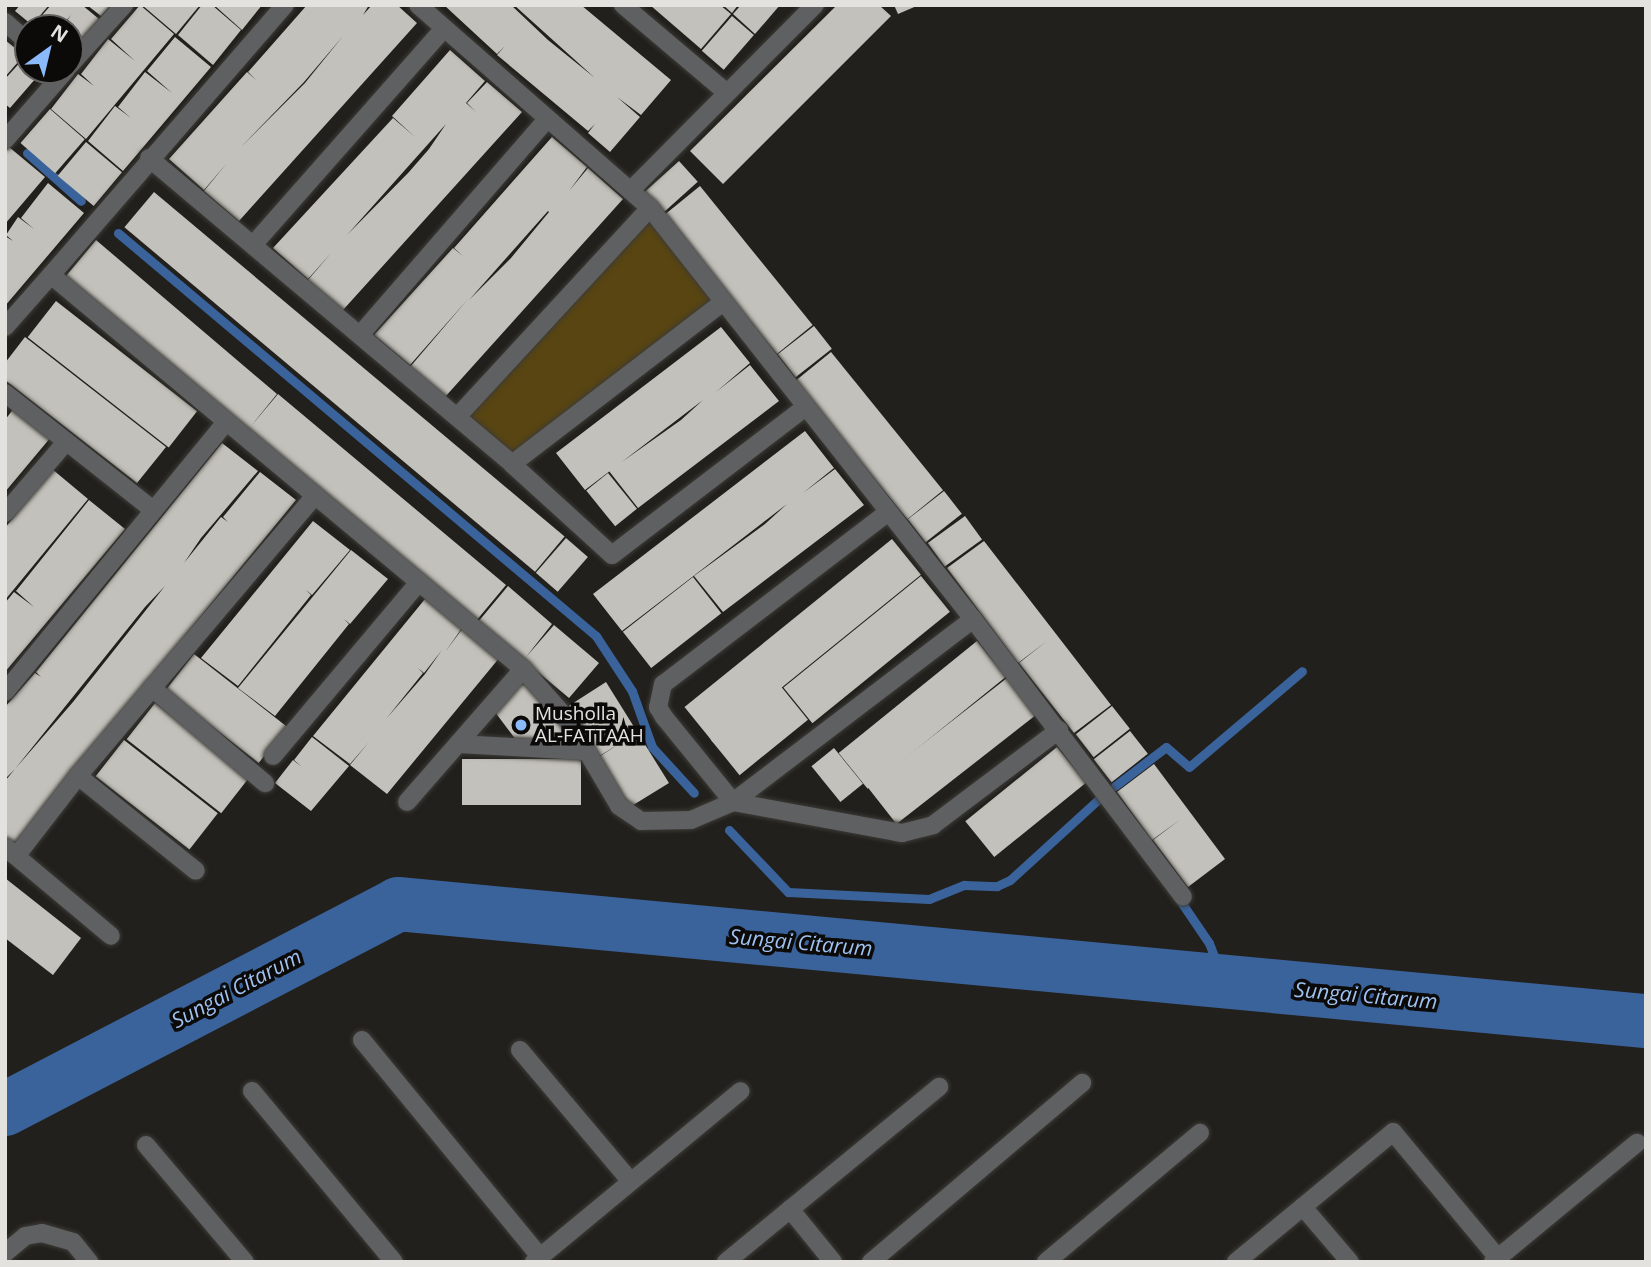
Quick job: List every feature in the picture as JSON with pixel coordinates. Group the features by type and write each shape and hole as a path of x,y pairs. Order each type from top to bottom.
{"street":[{"path":"84,48 124,5"},
{"path":"5,327 149,158 285,5"},
{"path":"418,5 650,208 804,408 1059,730 1183,897"},
{"path":"623,5 727,93"},
{"path":"631,190 816,5"},
{"path":"253,245 443,28"},
{"path":"5,141 52,84"},
{"path":"360,335 547,119"},
{"path":"149,158 512,464 612,555 804,408"},
{"path":"457,417 650,208"},
{"path":"51,275 523,669 569,721 583,751 619,806 641,821 691,820 733,803 973,619"},
{"path":"512,464 723,302"},
{"path":"5,393 152,509"},
{"path":"5,692 152,509 226,422"},
{"path":"5,513 66,442"},
{"path":"111,936 11,851 78,776 315,496"},
{"path":"887,513 663,684 658,707 733,803 902,833 919,832 1059,730"},
{"path":"273,756 419,582"},
{"path":"407,802 523,669"},
{"path":"152,688 265,783"},
{"path":"458,744 583,751"},
{"path":"78,776 196,871"},
{"path":"362,1040 537,1259 741,1091"},
{"path":"520,1050 631,1182"},
{"path":"871,1262 1082,1083"},
{"path":"726,1262 939,1087"},
{"path":"252,1091 394,1262"},
{"path":"1236,1262 1393,1132 1495,1260 1637,1143"},
{"path":"1046,1262 1200,1133"},
{"path":"146,1145 245,1262"},
{"path":"1303,1207 1350,1262"},
{"path":"790,1209 833,1262"},
{"path":"5,1254 25,1236 42,1233 74,1242 89,1262"}],"shaded area":[{"path":"650,208 723,302 512,464 457,417"}],"building":[{"path":"20,5 49,5 41,14 19,14 15,11"},
{"path":"51,5 82,5 99,19 84,36 84,14 43,14"},
{"path":"87,5 111,5 101,16"},
{"path":"140,5 174,34 86,139 51,109 70,84 84,84 84,78 94,86 84,77 84,70 108,39 135,61 111,39"},
{"path":"142,5 200,5 176,34"},
{"path":"202,5 212,5 241,30 213,65 178,35"},
{"path":"214,5 262,5 242,30"},
{"path":"307,5 369,5 363,15 372,5 397,5 417,23 239,221 204,191 227,163 204,190 169,159 247,72 257,81 248,72","holes":["343,36 305,83 242,146 304,82"]},
{"path":"444,5 511,5 548,40 595,78 514,5 581,5 671,80 641,115 617,97 640,117 610,152 588,133 595,124 588,131 497,55 505,46 497,54"},
{"path":"650,5 720,5 731,14 701,49"},
{"path":"723,5 738,5 732,13"},
{"path":"741,5 780,5 755,34 733,14"},
{"path":"837,5 879,5 891,16 723,184 690,151"},
{"path":"894,5 919,5 898,14"},
{"path":"732,16 754,35 724,70 702,51"},
{"path":"175,37 211,67 123,171 88,141 115,106 131,118 118,107 145,72 172,93 147,71"},
{"path":"5,40 14,47 14,67 5,77"},
{"path":"450,50 485,81 466,103 476,112 467,103 487,82 522,112 343,310 308,280 332,252 308,279 273,248 393,118 415,137 392,116","holes":["446,124 409,172 347,235"]},
{"path":"14,69 14,84 31,84 10,108 5,104 5,79"},
{"path":"50,109 85,139 55,173 20,143"},
{"path":"552,137 587,167 569,191 588,168 623,199 445,397 410,367 468,299 410,365 374,335 453,248 463,256 454,248","holes":["548,211 549,212 511,258 469,300"]},
{"path":"86,142 122,172 94,206 58,176"},
{"path":"9,147 45,177 5,224 5,152"},
{"path":"679,161 698,182 664,213 645,192"},
{"path":"48,183 84,213 5,306 5,236 13,241 6,235 18,217 34,229 21,218"},
{"path":"700,186 813,325 777,354 664,215"},
{"path":"154,192 565,537 535,572 124,227"},
{"path":"96,240 277,394 251,426 278,394 506,585 476,621 66,276"},
{"path":"56,301 197,411 169,447 28,337"},
{"path":"814,326 832,349 796,377 778,354"},
{"path":"721,327 750,363 716,392 750,365 779,401 638,508 609,471 585,490 556,453","holes":["703,400 681,420 622,462"]},
{"path":"25,337 166,447 137,483 5,380 5,363"},
{"path":"831,352 943,490 907,519 795,381"},
{"path":"14,408 51,437 5,492 5,420"},
{"path":"805,431 834,468 803,493 835,469 864,505 723,612 694,576 765,524 787,504 622,631 593,594"},
{"path":"222,443 258,471 201,538 184,563 221,517 228,522 223,517 260,472 296,500 14,844 5,837 5,781 15,769 5,779 5,707 35,673 41,677 36,672","holes":["165,586 73,702 15,769 145,607"]},
{"path":"52,469 88,499 5,600 5,528"},
{"path":"608,473 637,509 615,526 586,491"},
{"path":"944,491 962,514 926,542 908,519"},
{"path":"89,500 125,529 5,672 5,603 14,592 34,607 16,591"},
{"path":"965,516 982,539 945,566 928,543"},
{"path":"313,521 350,550 312,595 306,590 311,595 238,686 201,658"},
{"path":"566,538 588,557 558,592 536,573"},
{"path":"892,539 921,575 713,743 685,707"},
{"path":"984,541 1111,705 1074,733 1019,663 1047,641 1018,663 947,568"},
{"path":"351,550 388,579 350,624 344,619 349,624 275,716 238,688"},
{"path":"921,576 950,612 812,723 783,687"},
{"path":"693,577 721,613 651,668 623,632"},
{"path":"508,586 552,624 526,657 554,625 599,663 569,698 478,622"},
{"path":"425,599 462,628 445,652 463,628 500,657 387,794 350,765 369,742 350,764 313,736","holes":["442,650 425,674 386,719 423,673 418,668 424,673"]},
{"path":"977,641 1006,677 868,789 839,753"},
{"path":"194,654 287,727 259,763 166,690"},
{"path":"1007,678 1036,715 896,824 868,787"},
{"path":"523,679 552,708 568,737 516,740 495,712"},
{"path":"606,682 669,783 630,807 599,757 620,743 598,757 567,707"},
{"path":"779,684 808,720 740,775 711,739"},
{"path":"155,703 250,777 221,813 127,739"},
{"path":"1112,706 1130,729 1094,757 1076,734"},
{"path":"1130,731 1148,754 1112,782 1094,759"},
{"path":"312,737 349,766 311,811 275,783 293,760 302,767 294,760"},
{"path":"124,740 218,813 189,850 96,776"},
{"path":"1057,747 1086,783 994,857 965,821"},
{"path":"834,748 863,784 840,802 811,766"},
{"path":"462,759 581,759 581,805 462,805"},
{"path":"1154,764 1225,859 1188,887 1153,840 1181,819 1152,840 1117,792"},
{"path":"5,878 81,938 53,975 5,938"}],"waterway":[{"path":"27,153 81,201"},
{"path":"118,233 596,636 632,691 652,747 694,793"},
{"path":"1115,786 1166,747 1189,767 1302,671"},
{"path":"729,830 788,892 929,899 964,885 997,886 1010,880 1102,796 1105,801"},
{"path":"1177,896 1209,943 1224,982"},
{"name":"Sungai Citarum","path":"5,1109 398,904 1646,1021"}],"place":[{"name":"Musholla AL-FATTAAH","path":"521,725"}]}
